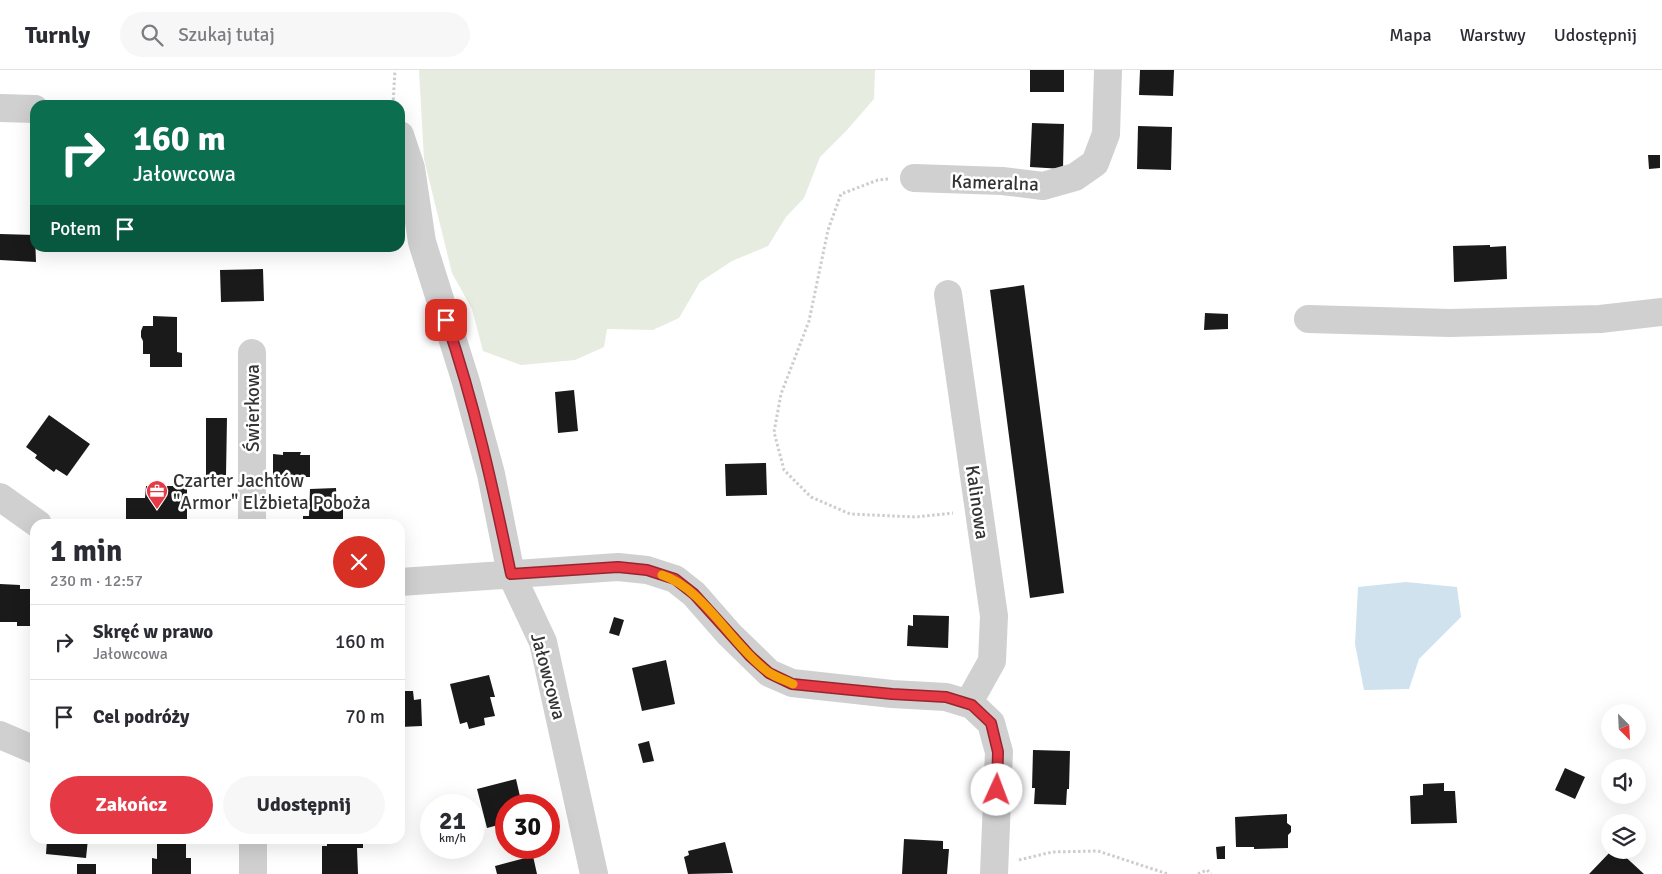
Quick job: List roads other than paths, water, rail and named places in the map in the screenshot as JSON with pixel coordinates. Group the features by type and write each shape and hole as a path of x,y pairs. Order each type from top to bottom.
{"street":[{"name":"Kameralna","path":"914,178 1002,181 1043,186 1075,177 1095,163 1106,134 1108,70"},
{"path":"0,108 30,109"},
{"name":"Jałowcowa","path":"405,151 411,168 422,242 468,391 491,474 511,574 543,642 594,874"},
{"name":"Kalinowa","path":"948,294 994,616 992,661 968,704"},
{"path":"1308,319 1450,322 1600,318 1662,312"},
{"name":"Świerkowa","path":"252,353 252,519"},
{"path":"0,497 31,519"},
{"path":"405,582 618,567 647,570 675,579 694,594 750,656 769,673 792,684 892,694 946,697 972,705 991,723 998,752 994,870"},
{"path":"0,734 30,748"},
{"path":"253,844 253,874"}],"water":[{"path":"1406,582 1457,587 1461,617 1419,659 1409,689 1364,690 1355,644 1358,587"}],"place":[{"name":"Czarter Jachtów \"Armor\" Elżbieta Poboża","path":"157,510"}]}
